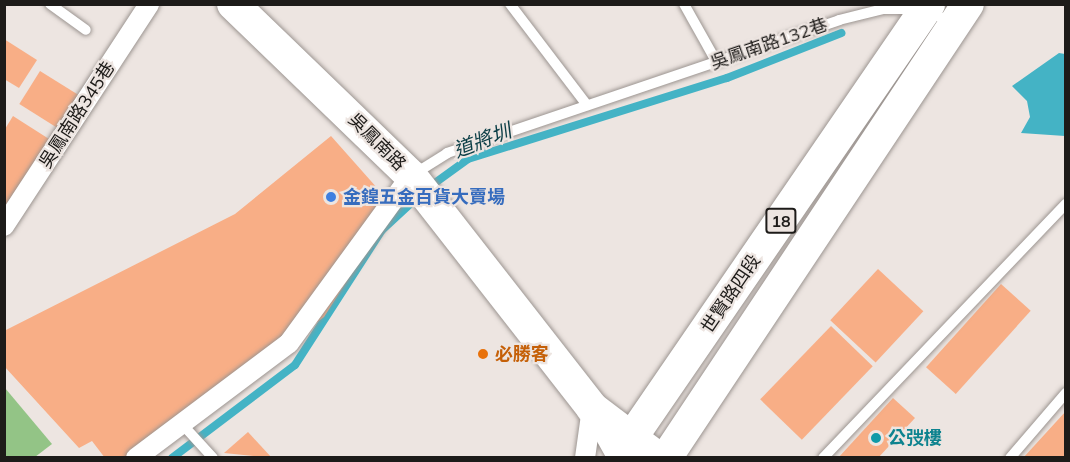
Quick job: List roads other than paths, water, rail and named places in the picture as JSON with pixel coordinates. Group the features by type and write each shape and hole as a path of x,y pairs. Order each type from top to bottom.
{"main road":[{"name":"吳鳳南路","path":"233,4 411,176 592,408 623,453"},
{"name":"世賢路四段","path":"623,453 940,9"},
{"name":"世賢路四段","path":"666,458 940,9"},
{"path":"623,453 658,458"}],"street":[{"name":"吳鳳南路345巷","path":"4,226 149,4"},
{"path":"136,458 310,321 411,176"},
{"path":"585,458 592,408"}],"lane":[{"path":"50,4 86,30"},
{"path":"510,4 587,105"},
{"path":"684,4 716,62"},
{"name":"吳鳳南路132巷","path":"411,176 447,153 716,62 884,9 940,9"},
{"path":"823,458 1065,204"},
{"path":"1010,458 1065,393"},
{"path":"182,424 213,458"}],"water":[{"path":"1059,53 1065,54 1065,136 1021,133 1030,117 1027,101 1012,86"}],"waterway":[{"name":"道將圳","path":"428,188 468,159 727,78 841,33"},
{"name":"道將圳","path":"172,458 295,365 382,230 419,196"}],"place":[{"name":"金鍠五金百貨大賣場","path":"331,197"},
{"name":"必勝客","path":"483,354"},
{"name":"公弢樓","path":"876,438"}]}
